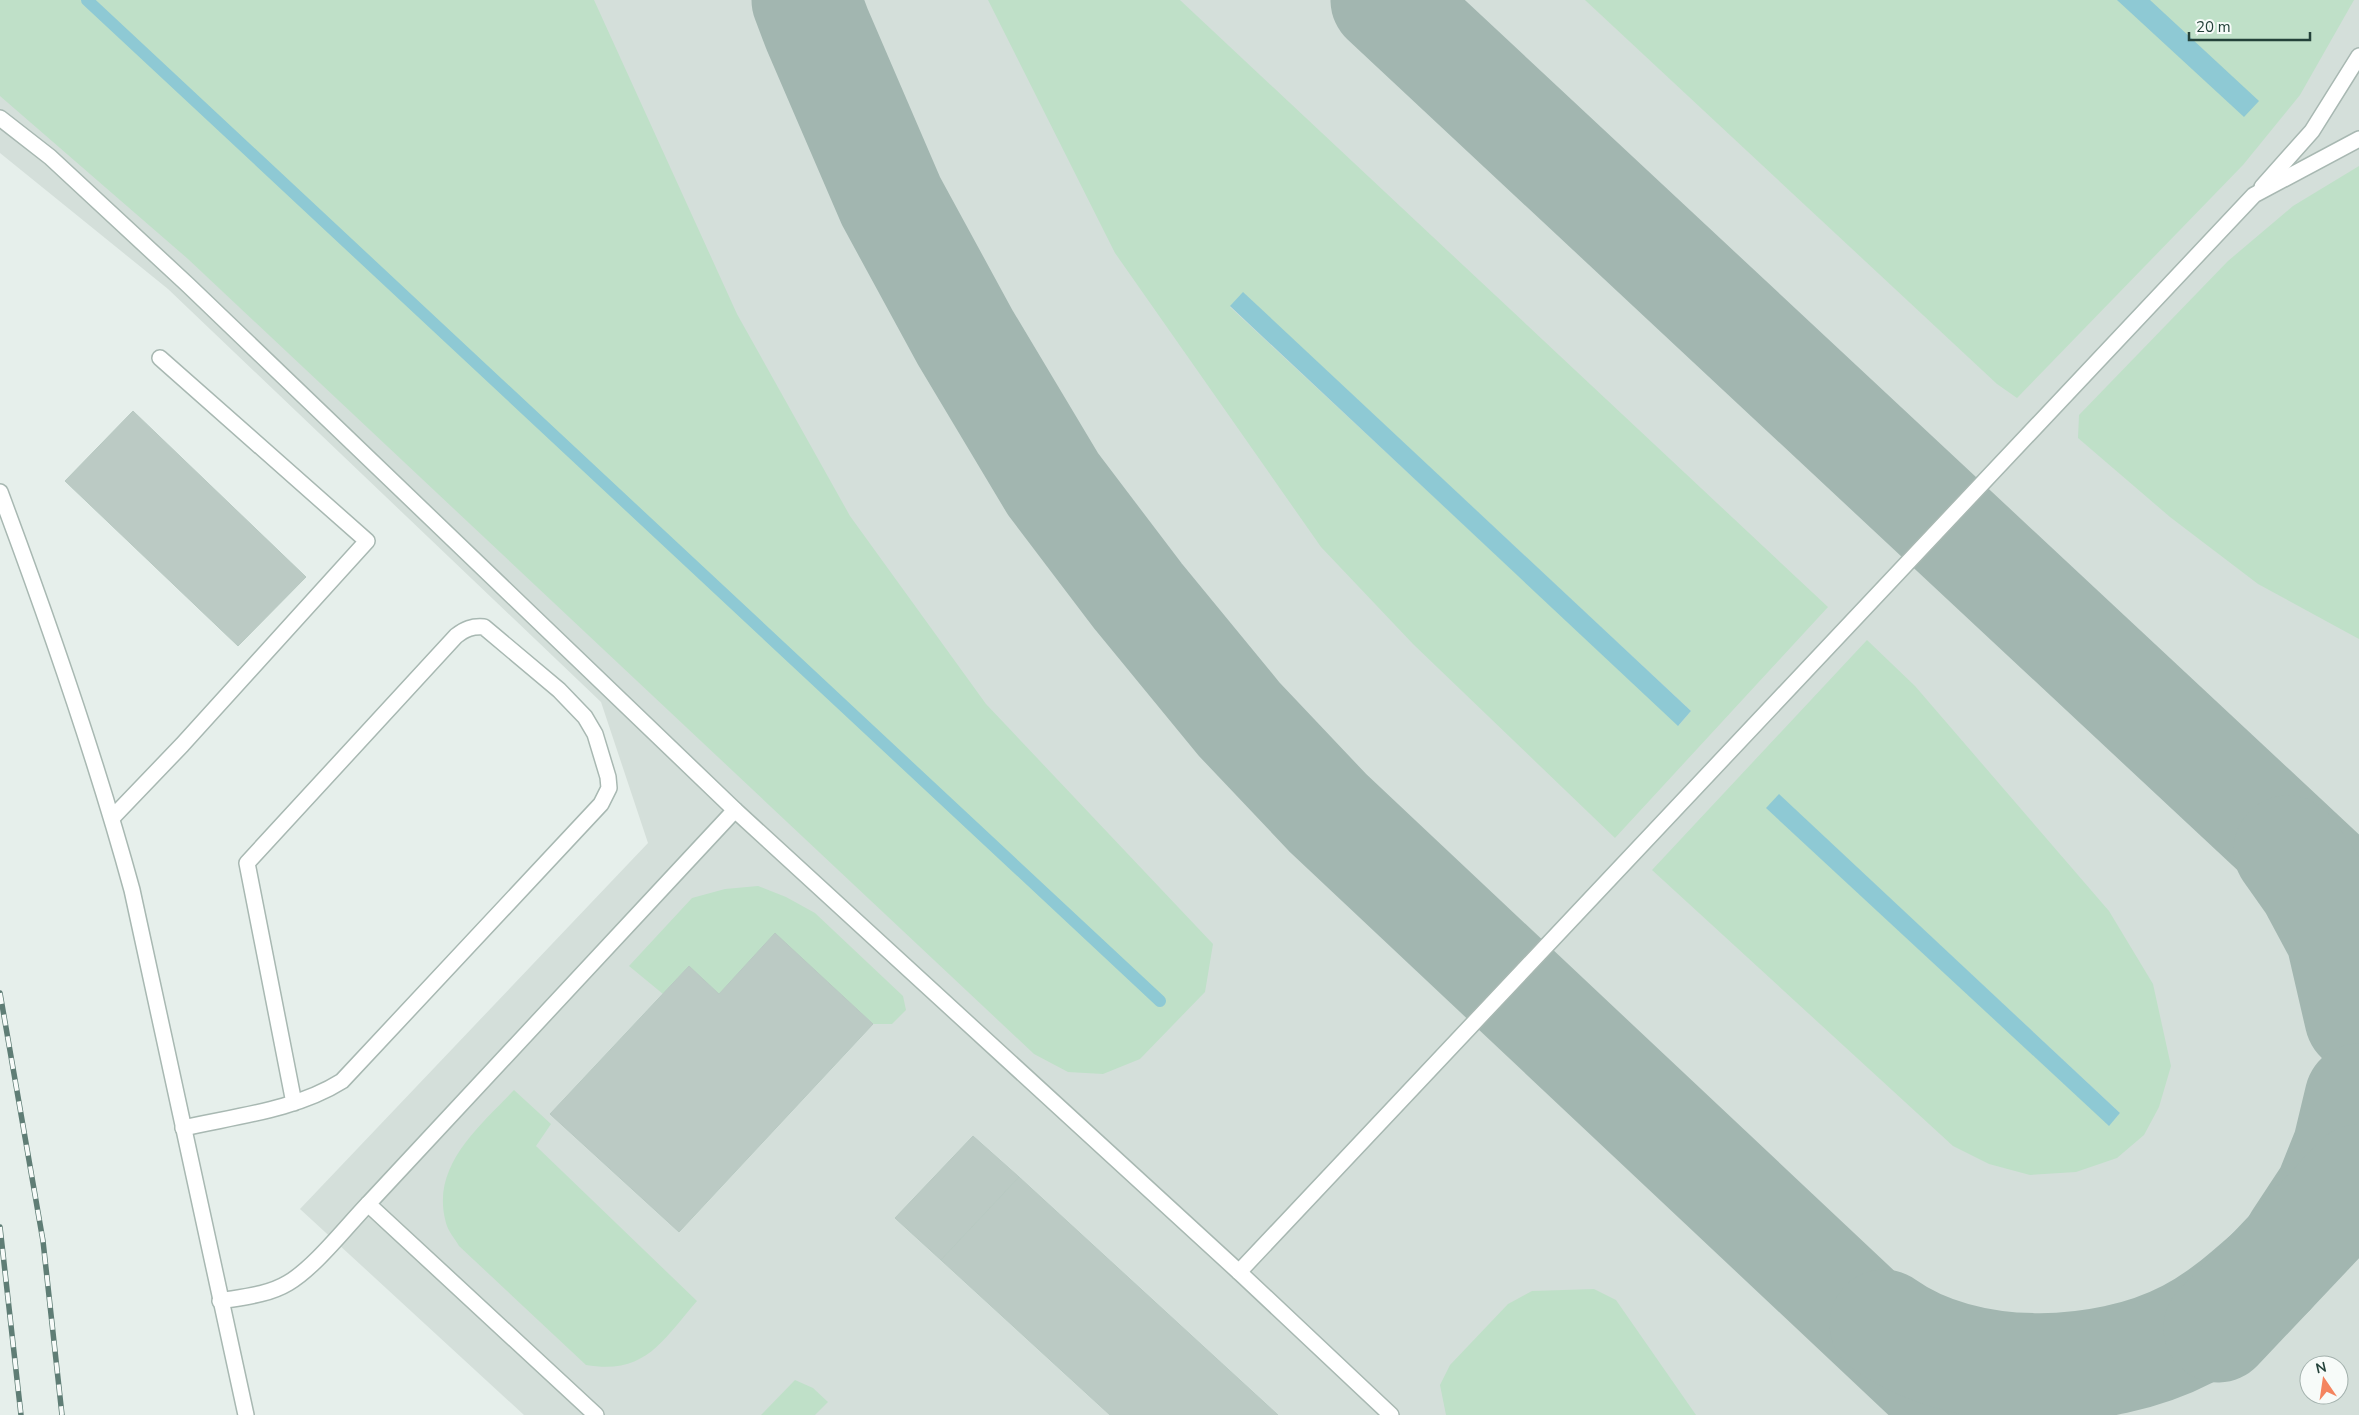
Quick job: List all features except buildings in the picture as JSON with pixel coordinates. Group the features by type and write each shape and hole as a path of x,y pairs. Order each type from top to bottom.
{"lane":[{"path":"1239,1272 2254,195 2312,131 2359,56"},
{"path":"0,118 50,157 188,285 735,810 1239,1272 1391,1415"},
{"path":"2254,195 2359,139"},
{"path":"112,818 182,745 367,540 160,358"},
{"path":"0,492 33,580 112,818 132,890 246,1415"},
{"path":"183,1128 294,1103 321,1095 342,1081 602,804 610,788 608,777 595,734 585,717 559,690 484,627 464,629 456,636 247,863 294,1103"},
{"path":"220,1301 268,1292 288,1283 305,1270 735,810"},
{"path":"368,1204 596,1415"}],"shaded area":[{"path":"0,0 2359,0 2359,1415 524,1415 300,1209 648,843 601,702 168,289 0,153"}],"green space":[{"path":"0,0 594,0 737,314 850,516 986,704 1213,944 1205,992 1140,1059 1103,1074 1068,1072 1034,1054 188,259 0,96"},
{"path":"988,0 1180,0 1828,607 1615,838 1413,644 1321,547 1115,253","holes":["1243,293 1691,711 1679,725 1230,307"]},
{"path":"1585,0 2354,0 2300,95 2243,165 2017,398 1997,384"},
{"path":"2359,166 2359,639 2258,584 2170,517 2078,438 2079,415 2228,261 2293,206"},
{"path":"1867,640 1915,686 2109,911 2153,984 2171,1066 2159,1107 2144,1135 2117,1158 2076,1172 2030,1175 1989,1164 1953,1146 1652,870","holes":["1779,795 2120,1113 2109,1125 1767,808"]},
{"path":"758,886 786,897 815,913 903,996 906,1010 892,1024 873,1024 775,934 719,994 689,966 663,994 629,966 692,898 725,889"},
{"path":"514,1090 551,1124 536,1146 697,1301 651,1352 638,1360 624,1365 607,1367 586,1365 459,1246 448,1229 443,1202 445,1183 451,1166 473,1133"},
{"path":"1594,1289 1616,1300 1696,1415 1446,1415 1440,1385 1450,1365 1508,1304 1532,1291"},
{"path":"795,1380 813,1388 828,1402 815,1415 761,1415"}],"water":[{"path":"2117,0 2150,0 2259,101 2244,117"},
{"path":"1243,292 1691,711 1678,726 1230,306"},
{"path":"1779,794 2120,1113 2109,1126 1766,808"}],"waterway":[{"path":"87,0 1160,1001"}],"taxiway":[{"path":"806,0 891,201 965,337 1053,484 1138,596 1239,719 1328,813 1968,1415"},
{"path":"1385,0 2359,909"},
{"path":"2288,850 2312,884 2340,936 2359,1018"},
{"path":"2298,1240 2329,1193 2347,1148 2359,1098"},
{"path":"2218,1328 2359,1179"},
{"path":"1884,1324 1917,1343 1954,1356 1993,1365 2034,1368 2075,1366 2116,1360 2154,1349 2188,1334 2221,1314 2270,1273"}],"railway":[{"path":"0,993 43,1241 62,1415"},
{"path":"0,1227 21,1415"}]}
